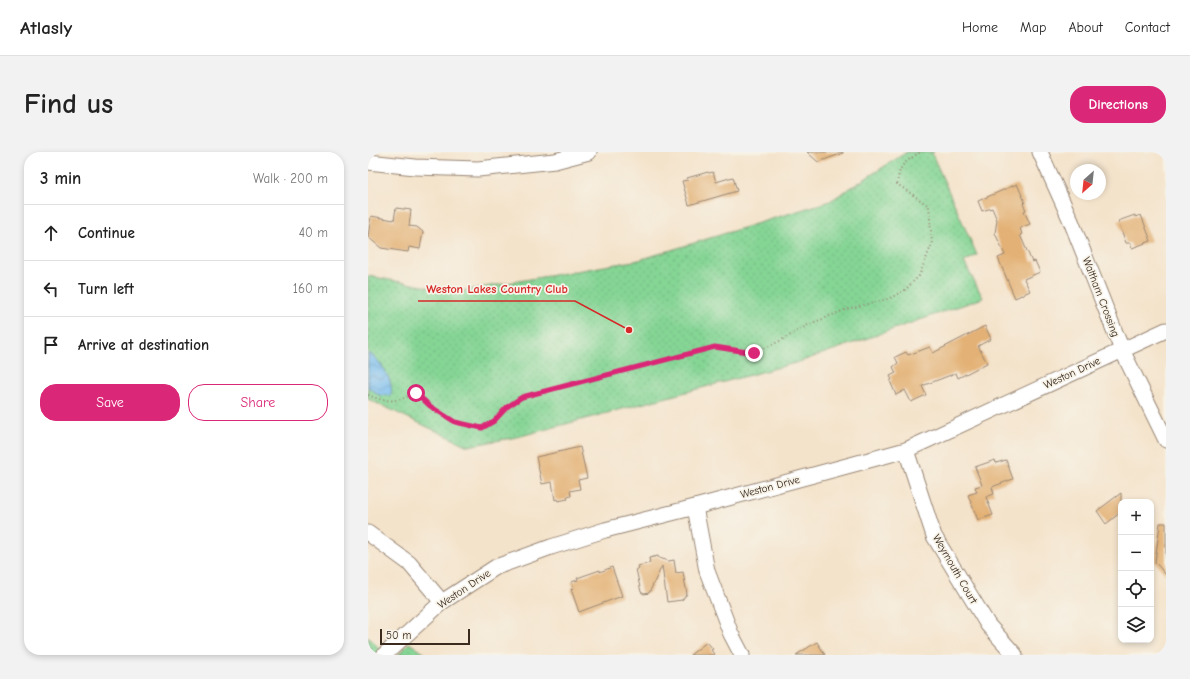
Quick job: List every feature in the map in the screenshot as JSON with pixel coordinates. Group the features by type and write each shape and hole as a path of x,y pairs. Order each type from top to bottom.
{"street":[{"path":"368,162 415,167 478,170 554,161 589,152"},
{"name":"Waltham Crossing","path":"1040,152 1071,221 1122,350 1166,440"},
{"name":"Weston Drive","path":"384,655 442,602 496,567 550,547 605,530 906,450 1166,330"},
{"name":"Weymouth Court","path":"906,450 934,536 988,625 1015,655"},
{"path":"695,507 707,571 730,634 742,655"},
{"path":"368,533 409,563 442,602"}],"path":[{"path":"368,395 390,401 404,399 416,393 430,406 455,422 482,428 494,421 507,407 522,397 715,347 754,353 778,342 810,324 846,309 888,299 905,290 919,276 932,244 929,206 897,184 899,170 904,163 921,152"}],"green space":[{"path":"907,152 934,152 932,154 977,255 964,262 983,298 799,362 517,437 468,446 368,399 368,276 456,292 639,260 830,201"},
{"path":"368,637 380,649 375,655 368,655"},
{"path":"409,643 427,655 398,655"}],"water":[{"path":"368,353 382,365 386,372 392,391 390,396 379,395 368,387"}],"building":[{"path":"807,152 843,152 843,153 818,162"},
{"path":"708,172 713,172 716,182 733,177 737,191 689,205 682,181"},
{"path":"1017,184 1025,202 1023,204 1026,210 1024,211 1030,224 1020,228 1022,234 1020,235 1032,262 1035,261 1040,272 1024,279 1030,291 1015,298 998,258 1005,255 995,233 997,220 992,208 982,211 978,201"},
{"path":"396,208 411,210 409,226 417,227 423,232 420,249 409,247 408,252 381,248 368,237 371,216 394,220"},
{"path":"1135,215 1135,217 1141,215 1151,241 1132,248 1130,243 1126,243 1118,221"},
{"path":"985,326 991,339 978,346 987,363 958,378 956,373 922,386 926,395 911,402 905,390 896,395 890,381 892,380 890,376 896,373 893,367 898,363 895,357 906,352 908,355 930,347 933,353"},
{"path":"580,447 587,478 578,480 580,489 570,491 571,496 567,497 568,499 558,501 557,499 555,500 552,482 542,484 536,457"},
{"path":"995,460 996,463 1006,460 1013,479 992,487 994,494 986,497 993,515 978,520 968,495 977,492 975,487 982,485 975,467"},
{"path":"1121,493 1121,499 1118,499 1118,514 1106,524 1097,511"},
{"path":"1160,523 1166,523 1166,575 1155,562"},
{"path":"658,556 659,558 669,561 674,560 676,573 683,572 687,594 682,600 667,602 662,566 649,593 644,594 641,592 636,569 639,569 638,566 650,563 649,558"},
{"path":"612,567 622,596 579,612 571,589 574,588 571,582 578,580 577,578"},
{"path":"707,642 713,649 711,650 715,655 690,655"},
{"path":"817,642 825,655 796,655"}],"place":[{"name":"Weston Lakes Country Club","path":"629,330"}],"route":[{"path":"416,393 430,406 455,422 482,428 494,421 507,407 522,397 715,347 754,353"}]}
